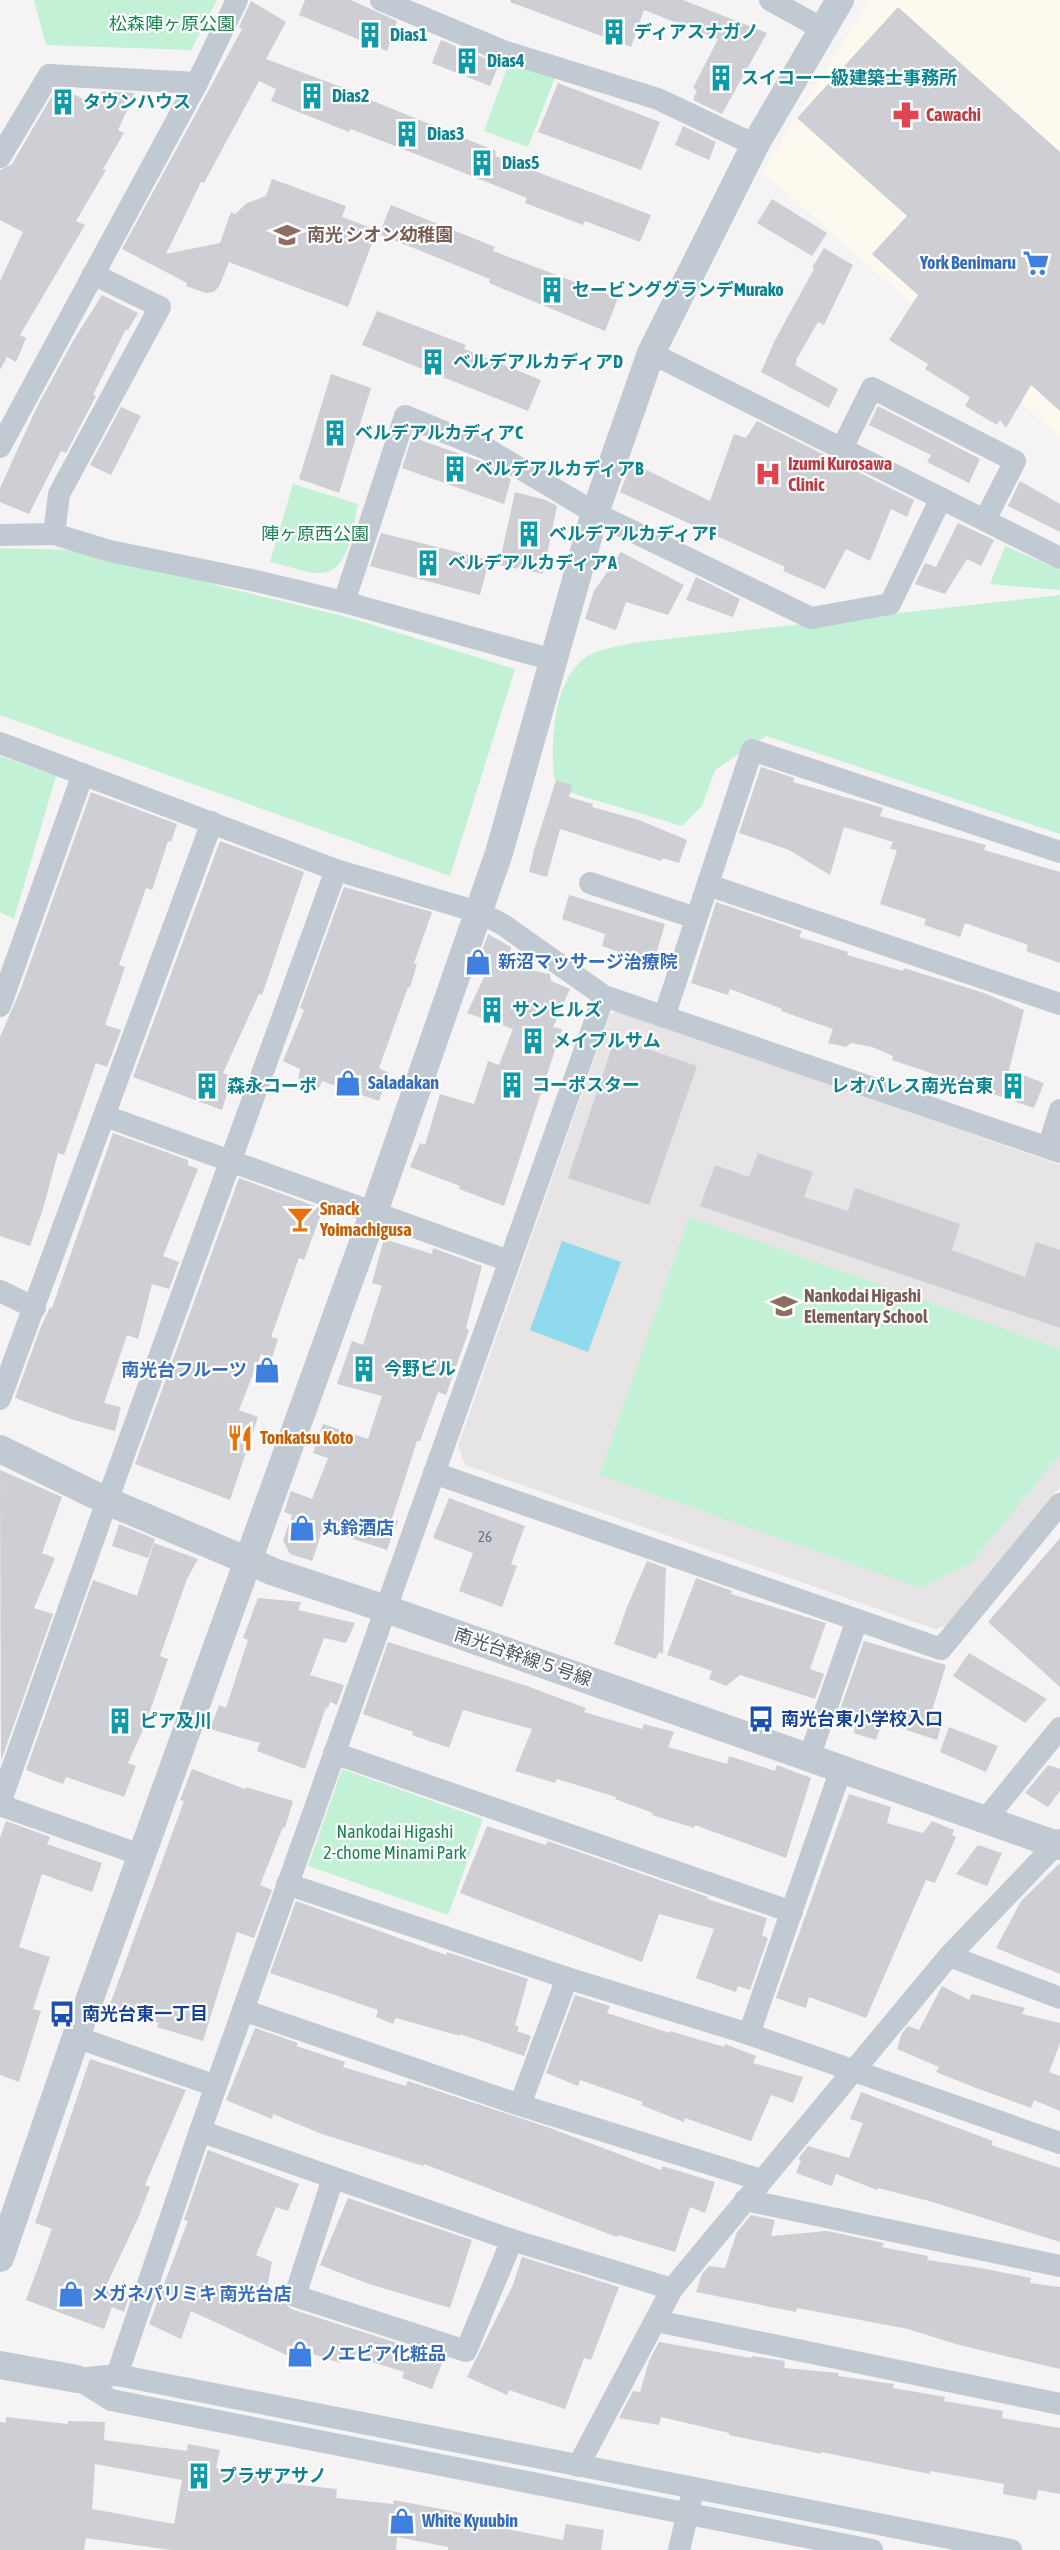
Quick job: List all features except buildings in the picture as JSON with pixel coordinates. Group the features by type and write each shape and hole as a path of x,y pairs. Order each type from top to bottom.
{"street":[{"path":"0,447 197,83 237,0"},
{"path":"381,0 504,51 658,99 754,145"},
{"path":"770,0 823,29"},
{"path":"0,2258 9,2203 76,2037 374,1212 499,853 595,513 651,353 754,145 840,0"},
{"path":"0,157 49,75 197,83"},
{"path":"54,534 58,494 160,307 93,274"},
{"path":"651,353 1060,558"},
{"path":"842,448 872,388 1015,461 985,520"},
{"path":"344,602 405,416 489,450 595,513 811,618 890,604 941,498"},
{"path":"0,535 54,534 110,551 344,602 554,660"},
{"path":"0,742 336,870 478,912 502,924 604,996 664,1017 1054,1150 1060,1110"},
{"path":"664,1017 752,750 1060,852"},
{"path":"0,1006 83,774"},
{"path":"0,1399 212,822"},
{"path":"141,1855 0,1804 107,1501 336,870"},
{"path":"590,883 696,918"},
{"path":"708,885 1060,1004"},
{"path":"117,2375 287,1884 604,996"},
{"path":"105,1116 510,1261"},
{"path":"0,1291 35,1308"},
{"name":"南光台幹線５号線","path":"0,1449 107,1501 274,1572 1058,1844"},
{"path":"434,1473 940,1649 1060,1504"},
{"path":"809,1758 857,1620"},
{"path":"985,1820 1060,1728"},
{"path":"334,1753 792,1912"},
{"path":"749,2034 841,1769"},
{"path":"578,2466 672,2289 852,2070 950,1956 1058,1844"},
{"path":"287,1884 567,1978 749,2034 1060,2143"},
{"path":"950,1956 1060,1998"},
{"path":"520,2105 567,1978"},
{"path":"243,2010 520,2105 761,2180"},
{"path":"76,2037 216,2086"},
{"path":"200,2131 512,2240 672,2289"},
{"path":"333,2178 295,2296 466,2351 512,2240"},
{"path":"745,2200 1060,2266"},
{"path":"656,2321 1060,2404"},
{"path":"0,2366 77,2379 117,2375 1011,2550"},
{"path":"77,2379 111,2400 872,2550"},
{"path":"679,2550 694,2489"}],"shaded area":[{"path":"870,0 1060,0 1060,437 763,171"},
{"name":"Nankodai Higashi Elementary School","path":"619,1011 1060,1165 1060,1487 949,1624 936,1629 465,1465 458,1446 610,1014"}],"green space":[{"name":"松森陣ヶ原公園","path":"34,0 217,0 191,50 46,45"},
{"path":"511,57 557,72 528,147 484,131"},
{"name":"陣ヶ原西公園","path":"293,484 358,504 352,535 344,557 330,571 314,573 270,562"},
{"path":"1005,546 1060,570 1060,590 990,584"},
{"path":"0,548 110,551 219,586 347,617 515,669 450,876 0,715"},
{"path":"1060,595 1060,834 766,736 715,770 702,806 682,826 568,792 554,778 554,728 561,693 568,677 578,664 596,652 632,643"},
{"path":"0,756 56,776 14,919 0,912"},
{"path":"689,1217 1060,1349 1060,1454 971,1563 921,1588 599,1475"},
{"name":"Nankodai Higashi 2-chome Minami Park","path":"342,1769 483,1819 448,1915 308,1866"}],"water":[{"path":"562,1241 621,1262 588,1352 530,1330"}],"place":[{"name":"ディアスナガノ","path":"614,32"},
{"name":"Dias1","path":"370,35"},
{"name":"Dias4","path":"467,61"},
{"name":"スイコー一級建築士事務所","path":"721,78"},
{"name":"Dias2","path":"312,96"},
{"name":"タウンハウス","path":"63,102"},
{"name":"Cawachi","path":"906,115"},
{"name":"Dias3","path":"407,134"},
{"name":"Dias5","path":"482,163"},
{"name":"南光 シオン幼稚園","path":"287,235"},
{"name":"York Benimaru","path":"1036,263"},
{"name":"セービンググランデMurako","path":"552,290"},
{"name":"ベルデアルカディアD","path":"433,362"},
{"name":"ベルデアルカディアC","path":"335,433"},
{"name":"ベルデアルカディアB","path":"455,469"},
{"name":"Izumi Kurosawa Clinic","path":"768,474"},
{"name":"ベルデアルカディアF","path":"529,534"},
{"name":"ベルデアルカディアA","path":"428,563"},
{"name":"新沼マッサージ治療院","path":"478,962"},
{"name":"サンヒルズ","path":"492,1010"},
{"name":"メイプルサム","path":"533,1041"},
{"name":"Saladakan","path":"348,1083"},
{"name":"コーポスター","path":"512,1085"},
{"name":"森永コーポ","path":"207,1086"},
{"name":"レオパレス南光台東","path":"1013,1086"},
{"name":"Snack Yoimachigusa","path":"300,1219"},
{"name":"Nankodai Higashi Elementary School","path":"784,1306"},
{"name":"今野ビル","path":"364,1369"},
{"name":"南光台フルーツ","path":"267,1370"},
{"name":"Tonkatsu Koto","path":"240,1438"},
{"name":"丸鈴酒店","path":"302,1528"},
{"name":"南光台東小学校入口","path":"761,1719"},
{"name":"ピア及川","path":"120,1721"},
{"name":"南光台東一丁目","path":"62,2014"},
{"name":"メガネパリミキ 南光台店","path":"71,2294"},
{"name":"ノエビア化粧品","path":"300,2354"},
{"name":"プラザアサノ","path":"199,2476"},
{"name":"White Kyuubin","path":"402,2521"}]}
